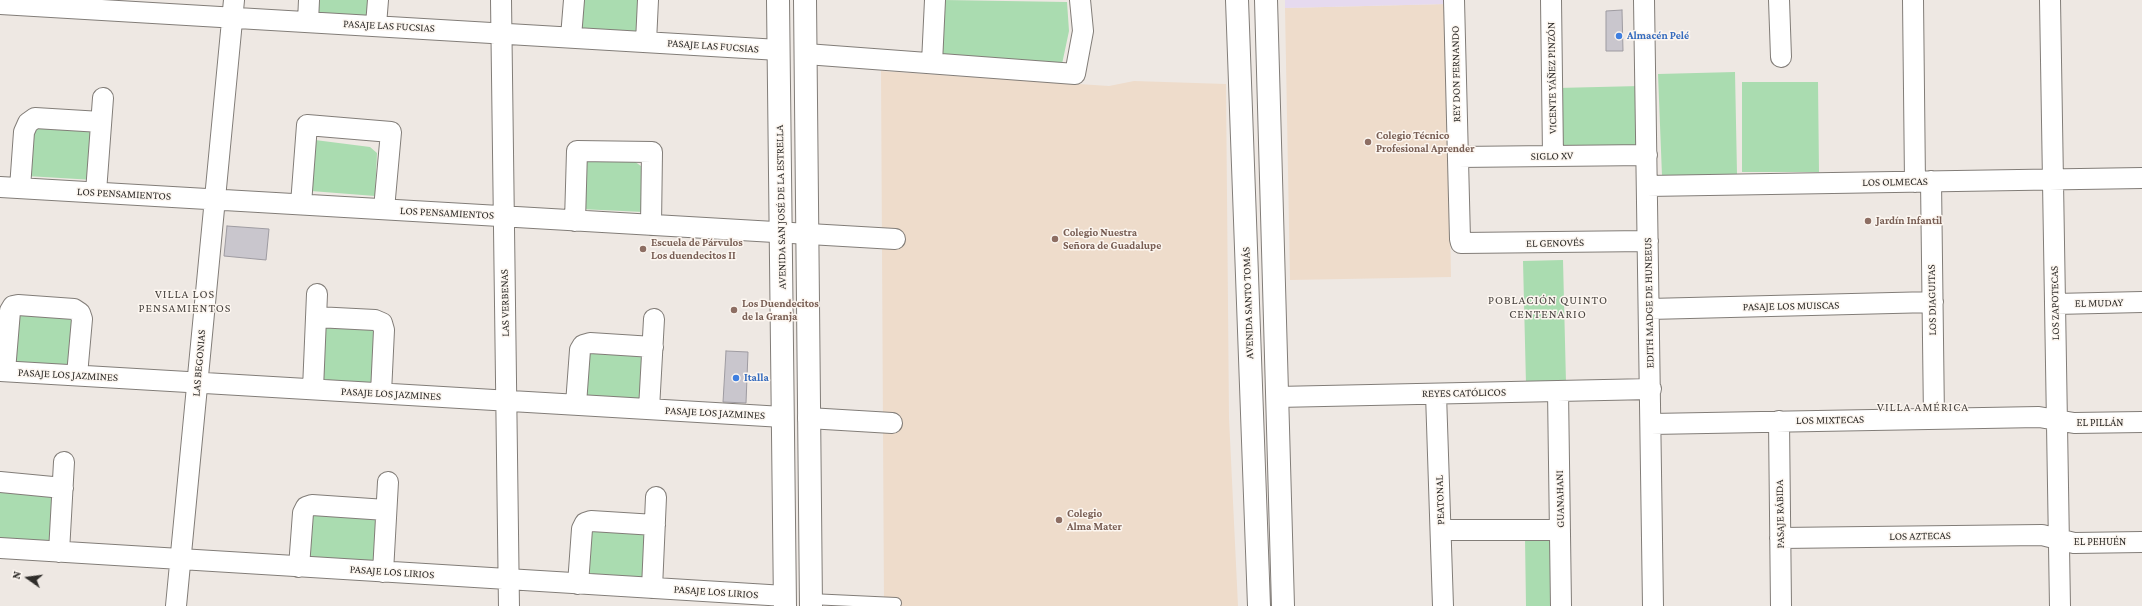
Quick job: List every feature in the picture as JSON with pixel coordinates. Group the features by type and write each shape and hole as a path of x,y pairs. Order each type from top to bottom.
{"main road":[{"name":"AVENIDA SAN JOSÉ DE LA ESTRELLA","path":"778,0 785,601"},
{"path":"805,0 806,235 811,602"},
{"name":"AVENIDA SANTO TOMÁS","path":"1237,0 1259,606"},
{"path":"1266,0 1283,606"}],"street":[{"path":"308,22 309,0"},
{"path":"376,26 378,0"},
{"name":"LAS VERBENAS","path":"501,0 509,606"},
{"path":"571,37 574,0"},
{"path":"646,42 648,0"},
{"path":"932,63 935,0"},
{"path":"806,54 1075,74 1083,31 1080,0"},
{"name":"REY DON FERNANDO","path":"1454,0 1461,243"},
{"name":"VICENTE YÁÑEZ PINZÓN","path":"1551,0 1553,156"},
{"name":"EDITH MADGE DE HUNEEUS","path":"1644,0 1651,390 1653,606"},
{"path":"1779,0 1781,57"},
{"name":"LOS DIAGUITAS","path":"1913,0 1923,181 1932,302 1934,419"},
{"name":"LOS ZAPOTECAS","path":"2050,0 2060,606"},
{"name":"PASAJE LAS FUCSIAS","path":"0,4 233,9 308,22 779,50"},
{"name":"LAS BEGONIAS","path":"176,606 233,9"},
{"path":"96,192 102,98"},
{"path":"20,188 24,132 28,122 35,118 101,122"},
{"path":"301,204 307,125 391,132 384,209"},
{"path":"575,220 576,151 652,152 651,225"},
{"name":"SIGLO XV","path":"1458,157 1647,155"},
{"name":"LOS OLMECAS","path":"1647,186 2142,178"},
{"name":"LOS PENSAMIENTOS","path":"0,187 575,220 781,234 894,239"},
{"name":"EL GENOVÉS","path":"1461,243 1648,241"},
{"path":"313,389 318,294"},
{"name":"PASAJE LOS MUISCAS","path":"1649,309 1932,302"},
{"name":"EL MUDAY","path":"2056,304 2142,302"},
{"path":"3,371 10,311 13,306 18,305 74,310 80,313 82,319 77,375"},
{"path":"316,317 375,320 382,323 384,330 381,393"},
{"path":"649,409 654,319"},
{"path":"576,404 580,350 583,345 590,343 653,347"},
{"name":"PASAJE LOS JAZMINES","path":"3,371 783,416"},
{"name":"REYES CATÓLICOS","path":"1277,397 1651,390"},
{"name":"GUANAHANI","path":"1558,391 1561,606"},
{"name":"PEATONAL","path":"1436,394 1443,606"},
{"name":"LOS MIXTECAS","path":"1651,424 2039,417 2057,420"},
{"path":"808,418 892,423"},
{"name":"EL PILLÁN","path":"2057,420 2074,423 2142,422"},
{"name":"PASAJE RÁBIDA","path":"1779,421 1781,606"},
{"path":"59,552 64,462"},
{"path":"0,482 63,488"},
{"path":"383,572 388,482"},
{"path":"652,588 656,497"},
{"path":"298,567 303,513 306,507 312,505 386,510"},
{"path":"578,584 582,529 585,523 591,521 655,525"},
{"path":"1441,530 1560,530"},
{"name":"LOS AZTECAS","path":"1780,538 2042,535 2059,540"},
{"name":"EL PEHUÉN","path":"2059,540 2074,543 2142,542"},
{"name":"PASAJE LOS LIRIOS","path":"0,548 652,588 785,601"}],"lane":[{"path":"811,602 896,603"}],"shaded area":[{"path":"1285,0 1445,0 1446,4 1285,8"},
{"name":"Colegio Técnico Profesional Aprender","path":"1446,4 1451,277 1290,280 1285,8"},
{"name":"Colegio Nuestra Señora de Guadalupe","path":"881,71 1109,86 1134,81 1226,84 1229,418 1238,606 884,606"}],"green space":[{"path":"313,0 370,0 369,16 312,14"},
{"path":"579,0 644,0 639,34 581,31"},
{"path":"944,0 1067,2 1069,31 1062,64 941,56"},
{"path":"1735,72 1737,174 1662,176 1658,74"},
{"path":"1742,82 1818,82 1819,172 1742,172"},
{"path":"1640,86 1642,145 1559,147 1557,88"},
{"path":"86,124 95,139 94,180 27,176 35,125"},
{"path":"315,140 370,147 377,153 375,196 311,191"},
{"path":"588,161 634,161 645,169 643,212 580,209 581,168"},
{"path":"1563,260 1566,383 1526,384 1523,261"},
{"path":"14,313 77,319 73,366 14,365"},
{"path":"329,320 374,324 378,386 320,383 319,331"},
{"path":"584,351 647,355 645,398 638,404 586,401"},
{"path":"0,489 52,491 54,540 49,545 0,542"},
{"path":"306,513 371,514 377,520 377,562 302,558"},
{"path":"639,527 648,535 642,582 591,577 584,571 586,531"},
{"path":"1525,538 1555,538 1556,606 1526,606"}],"building":[{"path":"1622,10 1623,51 1606,51 1606,11"},
{"path":"227,226 269,229 266,260 224,256"},
{"name":"Italla","path":"726,351 748,352 746,403 723,402"}],"place":[{"name":"Almacén Pelé","path":"1619,36"},
{"name":"Colegio Técnico Profesional Aprender","path":"1368,142"},
{"name":"Jardín Infantil","path":"1868,221"},
{"name":"Colegio Nuestra Señora de Guadalupe","path":"1055,239"},
{"name":"Escuela de Párvulos Los duendecitos II","path":"643,249"},
{"name":"Los Duendecitos de la Granja","path":"734,310"},
{"name":"Italla","path":"736,378"},
{"name":"Colegio Alma Mater","path":"1059,520"}],"district":[{"name":"VILLA LOS PENSAMIENTOS","path":"185,301"},
{"name":"POBLACIÓN QUINTO CENTENARIO","path":"1548,307"},
{"name":"VILLA AMÉRICA","path":"1923,407"}]}
